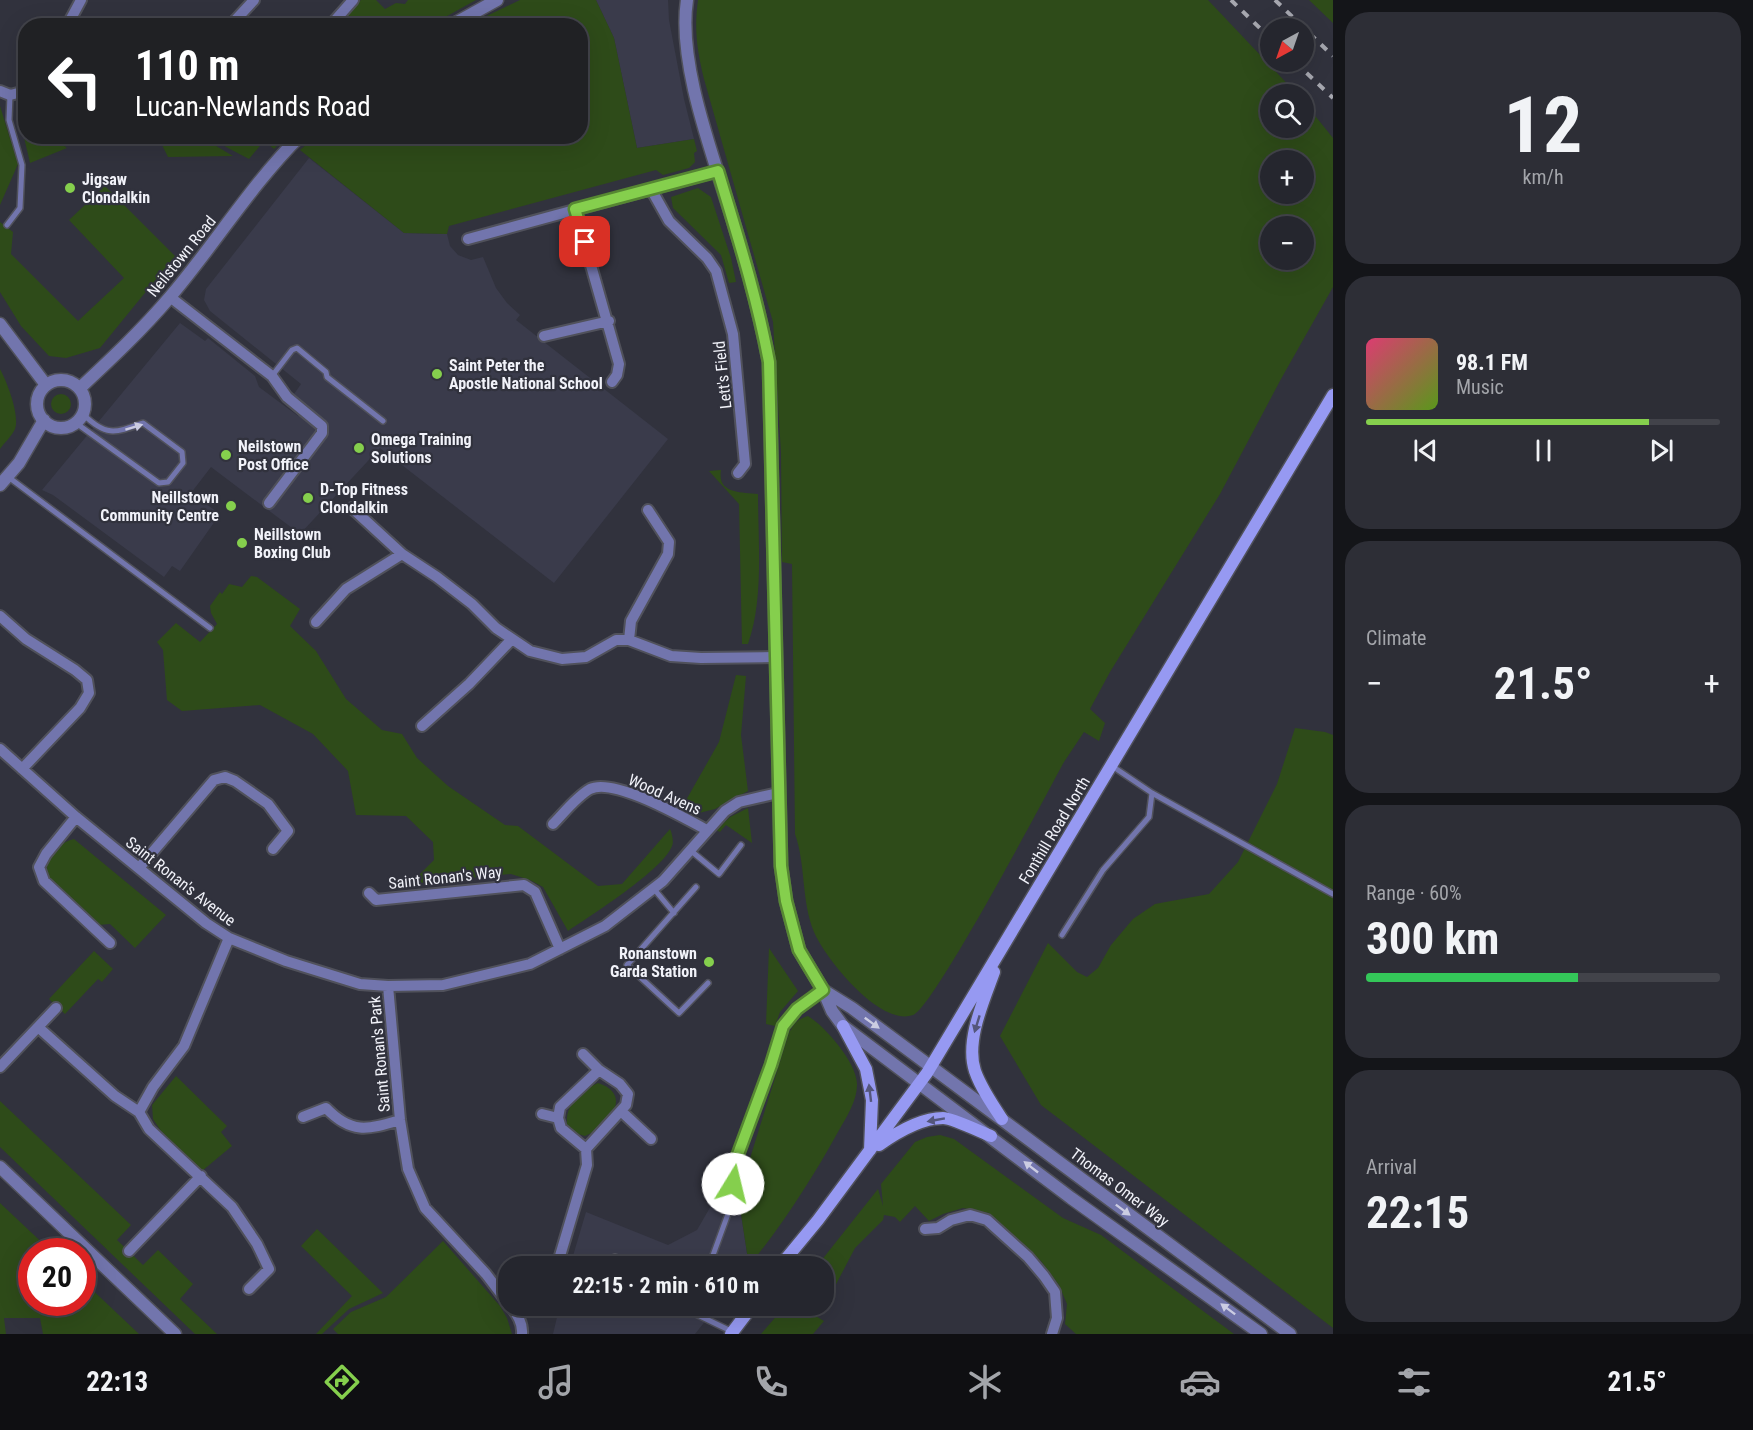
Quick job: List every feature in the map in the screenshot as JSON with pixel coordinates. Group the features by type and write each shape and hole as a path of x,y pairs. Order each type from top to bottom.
{"main road":[{"name":"Fonthill Road North","path":"788,1256 870,1151 930,1067 1333,395"},
{"path":"1002,948 971,1044 974,1069 1002,1119"},
{"path":"843,1026 866,1069 872,1100 870,1151"},
{"path":"870,1151 895,1134 916,1124 944,1118 991,1136"},
{"path":"732,1333 745,1316"}],"street":[{"path":"72,18 81,0"},
{"path":"237,18 254,0"},
{"path":"337,18 353,0"},
{"path":"464,18 496,0"},
{"path":"687,0 685,22 687,52 698,102 735,225 763,329 769,362 781,866 786,901 799,950 823,990 832,1011 843,1026 1071,1198 1261,1334"},
{"name":"Neilstown Road","path":"80,388 133,339 170,297 278,158 292,144"},
{"path":"468,239 718,171"},
{"name":"Lett's Field","path":"651,189 669,221 707,258 716,271 729,316 736,357 745,464 738,473"},
{"path":"575,209 620,364 612,382"},
{"path":"170,297 272,376 287,397 322,426 322,433 269,502"},
{"path":"544,336 609,321"},
{"path":"0,324 46,385"},
{"path":"66,380 80,388 86,401 80,418 66,428 53,426 44,420 39,412 37,402 46,385 52,381 66,380"},
{"path":"4,480 19,463 44,420"},
{"path":"352,507 402,554 437,577 472,604 496,628 530,651 562,659 586,657 616,640 629,640 670,656 775,657"},
{"path":"629,640 631,621 668,554 669,542 648,510"},
{"path":"316,622 346,589 402,554"},
{"path":"0,616 26,639 87,680 89,693 80,708 22,769"},
{"path":"422,726 469,684 512,639"},
{"name":"Saint Ronan's Avenue","path":"0,749 76,818 229,938 286,961 360,984 388,986 443,985 530,964 605,926 654,889 725,811 739,802 778,793"},
{"path":"139,868 214,780 225,777 235,781 268,804 288,831 273,849"},
{"name":"Wood Avens","path":"553,824 579,797 592,788 610,787 656,804 707,830"},
{"path":"76,818 46,854 39,867 44,880 110,943"},
{"name":"Saint Ronan's Way","path":"369,893 376,900 524,885 535,892 560,949"},
{"path":"139,1112 153,1087 184,1046 229,938"},
{"name":"Saint Ronan's Park","path":"388,986 400,1120 408,1169 425,1208 498,1290"},
{"name":"Thomas Omer Way","path":"823,990 852,1008 1290,1334"},
{"path":"0,1067 56,1008"},
{"path":"38,1026 115,1096 139,1112 149,1129 232,1207 257,1244 269,1269 249,1290"},
{"path":"560,1256 587,1165 586,1149 626,1105 628,1094 620,1084 598,1070 583,1054"},
{"path":"586,1149 561,1128 558,1118 560,1107 598,1070"},
{"name":"Saint Ronan's Park","path":"303,1117 326,1108 338,1121 359,1129 376,1128 400,1120"},
{"path":"621,1111 651,1139"},
{"path":"542,1114 558,1118"},
{"path":"0,1167 175,1334"},
{"path":"129,1251 201,1176"},
{"path":"924,1229 938,1228 951,1220 970,1215 987,1220 1028,1257 1055,1292 1056,1332"},
{"name":"Saint Ronan's Park","path":"516,1316 523,1328 522,1334"}],"lane":[{"path":"5,93 9,120 22,165 20,208 7,225"},
{"path":"272,376 292,350 297,348 326,372 327,377 383,421"},
{"path":"80,418 108,432 117,432 143,423 182,452 183,462 168,482 159,483 80,418"},
{"path":"4,480 210,628"},
{"path":"1112,766 1152,793 1333,894"},
{"path":"1062,935 1103,870 1149,817 1152,793"},
{"path":"690,850 719,874 741,845"},
{"path":"696,887 627,965 679,1013 708,983"},
{"path":"654,889 674,913"},
{"path":"713,1256 732,1203 734,1165 783,1026 797,1009 823,990"},
{"path":"700,1316 732,1333"}],"shaded area":[{"path":"596,0 668,0 669,20 694,139 637,148 614,38"},
{"name":"Saint Peter the Apostle National School","path":"309,158 404,233 447,234 450,246 458,255 471,260 483,257 496,288 520,315 516,320 668,439 554,583 380,448 300,534 211,467 191,493 220,514 180,571 172,566 164,577 53,495 42,490 180,323 205,341 208,338 255,376 259,387 298,416 306,405 294,394 301,384 210,311 204,300 206,289"},
{"path":"725,1164 747,1169 741,1214 747,1256 573,1256 586,1212 668,1245 697,1230 719,1192"},
{"path":"557,1316 709,1316 695,1334 553,1334"}],"green space":[{"path":"361,0 376,0 385,9 396,3 405,4 408,0 476,0 444,18 341,18"},
{"path":"520,0 596,0 614,38 637,148 694,139 697,151 694,153 695,162 689,168 663,175 656,170 449,226 447,234 404,233 300,150 307,144 588,144 588,18 483,18"},
{"path":"698,0 1208,0 1260,55 1260,72 1276,72 1288,84 1260,84 1260,138 1314,138 1314,114 1333,138 1333,287 1220,494 1110,672 1090,709 1105,723 1099,741 1084,732 1064,762 965,941 924,1004 913,1015 900,1016 885,1011 855,988 820,944 807,908 801,858 795,834 792,564 782,562 781,453 773,322 704,79 696,21"},
{"path":"1309,0 1333,0 1333,23"},
{"path":"0,106 18,164 0,205"},
{"path":"25,144 62,144 67,148 30,163"},
{"path":"162,144 213,144 233,156 168,157"},
{"path":"220,144 262,144 249,159"},
{"path":"268,144 279,144 274,149"},
{"path":"105,186 175,256 100,348 66,358 49,356 21,326 0,292 0,222 13,232 11,254 78,321 124,278 69,220"},
{"path":"698,188 711,197 731,258 736,282 729,283 721,255 673,208 671,197"},
{"path":"0,369 12,399 16,423 14,432 0,449"},
{"path":"61,394 68,397 71,404 68,411 61,414 54,411 51,404 54,397"},
{"path":"721,470 721,478 726,488 758,494 758,589 753,627 748,644 742,644 739,504 709,471"},
{"path":"251,576 257,577 300,609 290,626 316,651 346,699 382,730 402,734 417,758 448,786 505,825 518,826 598,886 622,884 670,829 673,844 666,856 625,892 568,931 543,887 511,874 410,884 434,860 433,842 406,816 356,815 348,771 313,734 260,705 182,711 167,700 163,650 157,642 176,623 200,642 217,624 210,606 220,592 222,594 229,584 242,587"},
{"path":"736,675 746,676 741,735 748,791 715,809 699,813 702,805 685,802 719,742"},
{"path":"1295,728 1333,735 1333,1328 1041,1105 1000,1036 1048,943 1077,972 1087,977 1098,968 1111,945 1133,919 1155,904 1209,894 1238,862 1277,784"},
{"path":"748,808 752,843 726,825 720,832 716,830 730,817"},
{"path":"74,839 166,915 135,948 110,924 98,925 51,880 47,867 51,855 61,845"},
{"path":"769,948 798,991 780,1012 775,1026 766,1024"},
{"path":"94,951 113,969 102,982 98,979 65,1014 49,999"},
{"path":"808,1016 839,1046 856,1076 855,1097 844,1121 785,1218 757,1256 747,1256 741,1214 747,1168 789,1033 796,1022"},
{"path":"176,1076 227,1126 221,1132 232,1146 202,1171 161,1131 153,1119 152,1105"},
{"path":"598,1083 609,1088 615,1095 614,1111 602,1126 593,1132 585,1136 575,1133 567,1125 568,1111 585,1090"},
{"path":"0,1101 131,1225 117,1240 143,1265 158,1250 193,1284 180,1299 217,1334 195,1334 0,1147"},
{"path":"940,1135 954,1139 1063,1218 1101,1235 1234,1334 1076,1334 1065,1324 1067,1304 1059,1285 1041,1261 989,1213 963,1208 929,1221 915,1206 900,1222 895,1217 884,1215 883,1220 855,1248 834,1288 834,1256 825,1256 878,1189 883,1206 881,1184 915,1142"},
{"path":"0,1203 37,1238 18,1238 18,1316 96,1316 96,1293 139,1334 43,1334 40,1318 4,1318 6,1334 0,1334"},
{"path":"317,1229 383,1293 349,1309 322,1334 316,1334 352,1296 301,1246"},
{"path":"443,1241 498,1304 498,1316 506,1316 512,1334 338,1334 333,1329 351,1312 386,1297"},
{"path":"777,1316 816,1316 824,1321 813,1334 761,1334"}],"railway":[{"path":"1231,0 1260,28"},
{"path":"1275,0 1333,56"},
{"path":"1306,72 1333,98"}],"place":[{"name":"Jigsaw Clondalkin","path":"70,188"},
{"name":"Saint Peter the Apostle National School","path":"437,374"},
{"name":"Omega Training Solutions","path":"359,448"},
{"name":"Neilstown Post Office","path":"226,455"},
{"name":"D-Top Fitness Clondalkin","path":"308,498"},
{"name":"Neillstown Community Centre","path":"231,506"},
{"name":"Neillstown Boxing Club","path":"242,543"},
{"name":"Ronanstown Garda Station","path":"709,962"}],"route":[{"path":"585,242 575,209 718,171 763,329 769,362 781,866 786,901 799,950 823,990 797,1009 783,1026 734,1165 733,1184"}]}
